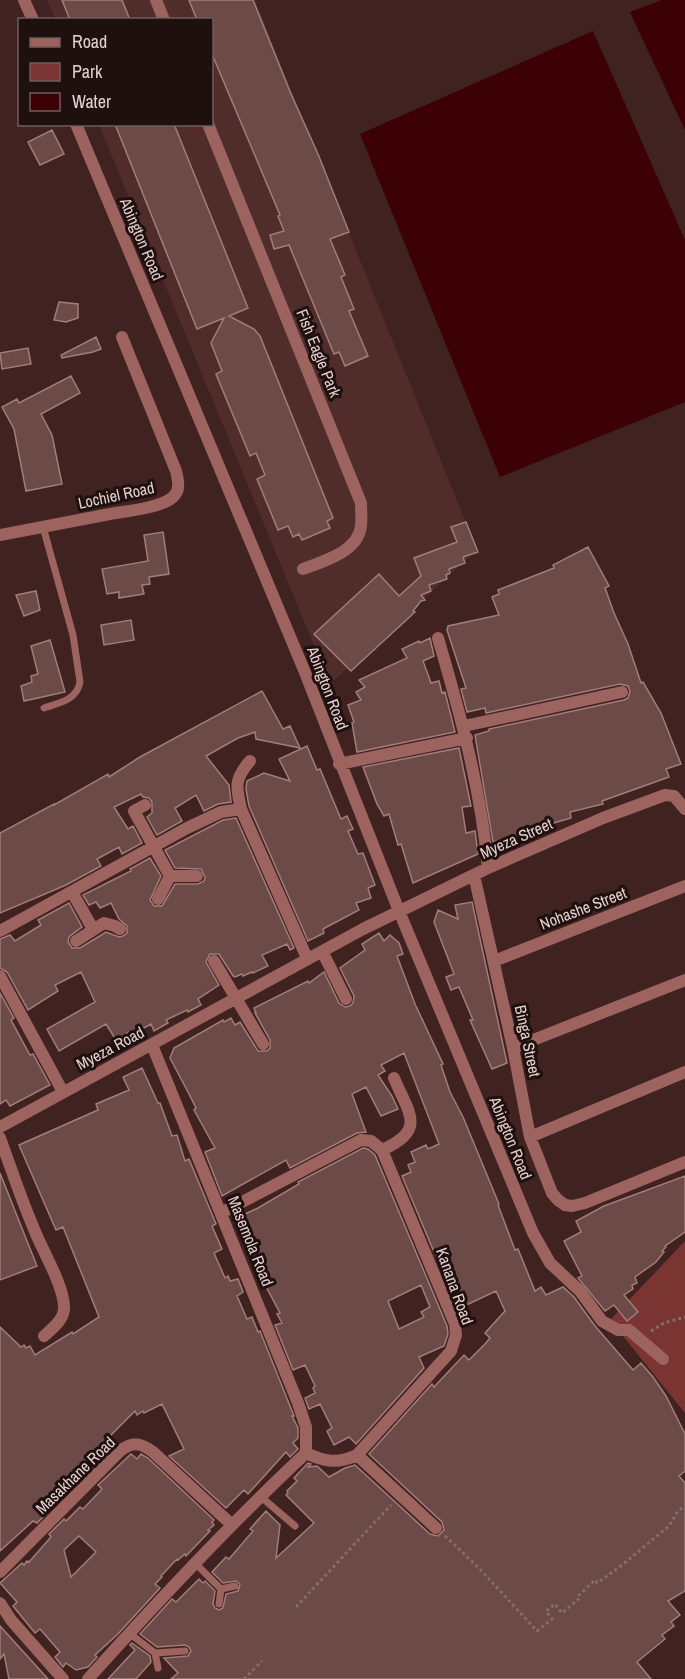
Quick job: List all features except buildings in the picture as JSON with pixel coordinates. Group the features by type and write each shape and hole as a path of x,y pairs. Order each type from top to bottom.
{"street":[{"path":"24,0 32,18"},
{"path":"156,0 163,18"},
{"name":"Abington Road","path":"77,126 304,670 339,764 533,1233 550,1263 580,1292 602,1321 610,1327 629,1330 639,1336"},
{"name":"Fish Eagle Park","path":"209,126 361,503 361,528 354,543 337,555 303,569"},
{"name":"Lochiel Road","path":"0,535 138,509 166,502 178,491 176,471 122,337"},
{"path":"438,638 465,732 487,846 489,868"},
{"path":"339,764 622,692"},
{"path":"250,761 237,779 236,787 241,809 307,958"},
{"name":"Myeza Street","path":"399,911 489,868 649,800 665,795 674,796 684,805"},
{"path":"0,931 154,846 221,812 241,809"},
{"path":"135,810 170,876"},
{"name":"Binga Street","path":"474,875 513,1048 530,1137 552,1193 565,1205 585,1203 685,1162"},
{"path":"170,876 197,876"},
{"path":"158,899 170,876"},
{"name":"Nohashe Street","path":"494,961 685,885"},
{"path":"72,892 93,929"},
{"name":"Myeza Road","path":"0,1127 307,958 399,911"},
{"path":"76,941 104,924 120,929"},
{"path":"322,951 346,999"},
{"path":"214,961 263,1044"},
{"path":"0,976 63,1092"},
{"path":"513,1048 685,980"},
{"name":"Masemola Road","path":"152,1045 298,1403 306,1427 306,1453"},
{"path":"530,1137 685,1072"},
{"path":"221,1213 361,1140 371,1141 382,1150 399,1143 411,1127 411,1118 394,1078"},
{"path":"0,1138 33,1229 54,1274 64,1307 62,1317 56,1326 44,1335"},
{"name":"Kanana Road","path":"306,1453 321,1460 337,1462 357,1455 451,1351 456,1335 455,1324 382,1150"},
{"path":"639,1336 663,1359"},
{"name":"Masakhane Road","path":"0,1572 120,1451 133,1444 139,1443 153,1452 232,1525"},
{"path":"88,1679 195,1562 306,1453"},
{"path":"357,1455 436,1528"},
{"path":"0,1604 11,1620 63,1679"}],"lane":[{"path":"43,527 74,635 80,682 78,689 70,699 44,708"},
{"path":"260,1496 295,1526"},
{"path":"195,1562 221,1589"},
{"path":"221,1589 235,1586"},
{"path":"219,1604 221,1589"},
{"path":"129,1633 155,1653 158,1668"},
{"path":"155,1653 185,1651"}],"path":[{"path":"639,1336 664,1323 685,1317"},
{"path":"296,1607 401,1495"},
{"path":"436,1528 479,1568 537,1631 552,1619 546,1611 555,1604 562,1613 580,1598 582,1591 595,1580 597,1583 609,1575 669,1526 678,1511 685,1506"},
{"path":"244,1679 262,1661"}],"shaded area":[{"path":"47,0 255,0 477,550 330,684 99,126 213,126 213,18 55,18"}],"green space":[{"path":"685,1241 685,1413 610,1320"}],"water":[{"path":"662,0 685,0 685,130 630,12"},
{"path":"593,31 685,240 685,402 500,477 360,134"}]}
